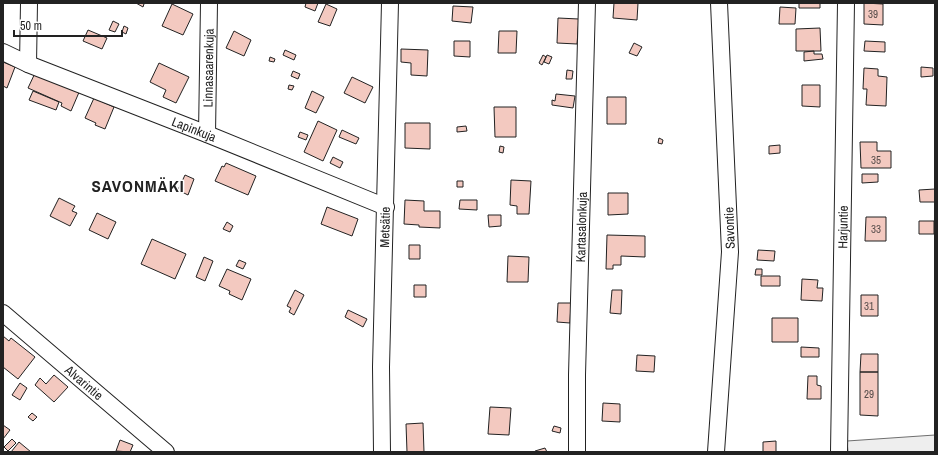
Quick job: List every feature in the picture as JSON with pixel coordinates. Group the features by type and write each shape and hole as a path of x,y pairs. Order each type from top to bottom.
{"street":[{"path":"28,64 29,3"},
{"name":"Linnasaarenkuja","path":"207,134 208,3"},
{"name":"Metsätie","path":"382,452 381,367 390,3"},
{"name":"Kartasalonkuja","path":"577,452 577,375 588,3"},
{"name":"Savontie","path":"716,452 730,252 719,3"},
{"name":"Harjuntie","path":"840,452 846,3"},
{"name":"Lapinkuja","path":"3,52 28,64 207,134 386,207"},
{"name":"Alvarintie","path":"3,313 166,452"}],"shaded area":[{"path":"935,435 935,452 848,452 847,441"}],"building":[{"path":"136,3 144,4 143,7"},
{"path":"306,3 318,3 315,11 305,7"},
{"path":"614,3 638,3 637,20 613,18"},
{"path":"799,3 820,3 820,8 799,8"},
{"path":"864,3 883,4 883,25 864,24"},
{"path":"172,4 193,14 183,35 162,26"},
{"path":"326,4 337,9 330,26 318,22"},
{"path":"453,6 473,7 471,23 452,21"},
{"path":"780,7 796,8 795,24 779,24"},
{"path":"558,18 579,19 577,44 557,43"},
{"path":"113,21 119,24 115,32 109,30"},
{"path":"124,26 128,28 126,34 122,32"},
{"path":"820,28 821,51 796,51 796,29"},
{"path":"88,30 107,38 102,49 83,41"},
{"path":"234,31 251,40 244,56 226,48"},
{"path":"499,31 517,31 516,53 498,53"},
{"path":"454,41 470,41 470,57 454,56"},
{"path":"865,41 885,42 885,52 864,51"},
{"path":"634,43 642,47 637,56 629,53"},
{"path":"401,49 428,50 427,76 411,75 411,63 401,62"},
{"path":"285,50 296,55 294,60 283,55"},
{"path":"814,51 814,54 822,54 823,59 804,61 804,52"},
{"path":"543,55 546,57 542,65 539,63"},
{"path":"547,55 552,57 549,64 544,62"},
{"path":"270,57 275,59 274,62 269,61"},
{"path":"3,62 15,67 7,88 3,86"},
{"path":"159,63 189,77 176,103 163,97 166,90 150,82"},
{"path":"921,67 933,68 933,76 921,77"},
{"path":"864,68 878,69 878,76 887,77 886,106 866,105 867,89 863,89"},
{"path":"567,70 573,71 572,79 566,79"},
{"path":"36,71 80,90 71,111 61,106 62,103 28,88"},
{"path":"293,71 300,74 298,79 291,76"},
{"path":"352,77 373,87 365,103 344,93"},
{"path":"289,85 294,86 292,90 288,89"},
{"path":"802,85 820,85 820,107 802,106"},
{"path":"33,91 59,102 56,110 29,100"},
{"path":"312,91 324,97 316,113 305,108"},
{"path":"556,94 575,96 573,108 552,105 552,100 555,101"},
{"path":"607,97 626,97 626,124 607,124"},
{"path":"94,98 114,107 105,129 95,125 96,123 85,118"},
{"path":"494,107 516,107 516,137 495,137"},
{"path":"318,121 337,130 323,161 304,152"},
{"path":"405,123 430,123 430,149 405,148"},
{"path":"466,126 467,131 457,132 457,127"},
{"path":"342,130 359,138 356,144 339,137"},
{"path":"300,132 308,135 306,140 298,137"},
{"path":"659,138 663,140 662,144 658,143"},
{"path":"860,142 877,142 877,151 891,151 891,168 861,168"},
{"path":"780,145 780,153 769,154 769,146"},
{"path":"500,146 504,147 503,153 499,152"},
{"path":"333,157 343,162 340,168 330,163"},
{"path":"226,163 256,176 248,195 215,181 222,166 224,167"},
{"path":"862,174 878,174 878,182 862,183"},
{"path":"185,175 194,179 188,195 178,190"},
{"path":"511,180 531,181 529,214 517,214 517,206 510,205"},
{"path":"457,181 463,181 463,187 457,187"},
{"path":"935,189 935,202 920,202 919,190"},
{"path":"608,193 628,193 628,214 608,215"},
{"path":"59,198 75,206 72,211 77,213 70,226 50,216"},
{"path":"405,200 424,201 424,211 440,211 440,228 419,227 419,225 404,224"},
{"path":"460,200 477,200 477,210 459,209"},
{"path":"327,207 358,219 352,236 321,224"},
{"path":"97,213 116,222 108,239 89,230"},
{"path":"488,215 501,215 501,226 489,227"},
{"path":"866,217 886,217 886,241 865,241"},
{"path":"919,221 934,221 934,234 919,234"},
{"path":"227,222 233,226 230,232 223,229"},
{"path":"607,235 645,236 645,257 621,256 621,265 613,265 613,269 606,269"},
{"path":"152,239 186,254 175,279 141,264"},
{"path":"409,245 420,245 420,259 409,259"},
{"path":"758,250 775,251 774,261 757,260"},
{"path":"508,256 529,257 528,282 507,282"},
{"path":"204,257 213,261 205,281 196,277"},
{"path":"239,260 246,263 243,269 236,266"},
{"path":"227,269 251,279 242,300 229,294 230,291 219,286"},
{"path":"756,269 762,269 762,275 755,275"},
{"path":"761,276 780,276 780,286 761,286"},
{"path":"802,279 818,280 817,288 823,288 822,301 801,300"},
{"path":"414,285 426,285 426,297 414,297"},
{"path":"295,290 304,295 294,315 289,312 291,308 287,306"},
{"path":"612,290 622,290 621,314 610,313"},
{"path":"861,295 878,295 878,316 861,316"},
{"path":"558,303 571,303 570,323 557,322"},
{"path":"348,310 367,319 363,327 345,317"},
{"path":"772,318 798,318 798,342 772,342"},
{"path":"3,336 9,341 11,338 35,357 18,379 3,367"},
{"path":"801,347 819,348 819,357 801,357"},
{"path":"861,354 878,354 878,372 860,372"},
{"path":"637,355 655,356 654,372 636,371"},
{"path":"860,372 878,372 878,416 860,415"},
{"path":"54,375 68,387 54,402 35,385 40,378 46,384"},
{"path":"808,376 817,376 817,385 821,386 821,399 807,399"},
{"path":"20,383 27,388 20,400 12,395"},
{"path":"603,403 620,404 620,422 602,421"},
{"path":"490,407 511,408 509,435 488,434"},
{"path":"32,413 37,417 33,421 28,417"},
{"path":"423,423 424,452 407,452 406,424"},
{"path":"3,425 10,430 3,439"},
{"path":"554,426 561,428 560,433 552,431"},
{"path":"12,439 16,443 8,451 4,447"},
{"path":"120,440 133,445 130,452 116,451"},
{"path":"776,441 776,452 763,452 763,442"},
{"path":"19,442 31,452 11,452"},
{"path":"545,448 547,452 535,452 535,451"}],"district":[{"name":"SAVONMÄKI","path":"138,186"}]}
